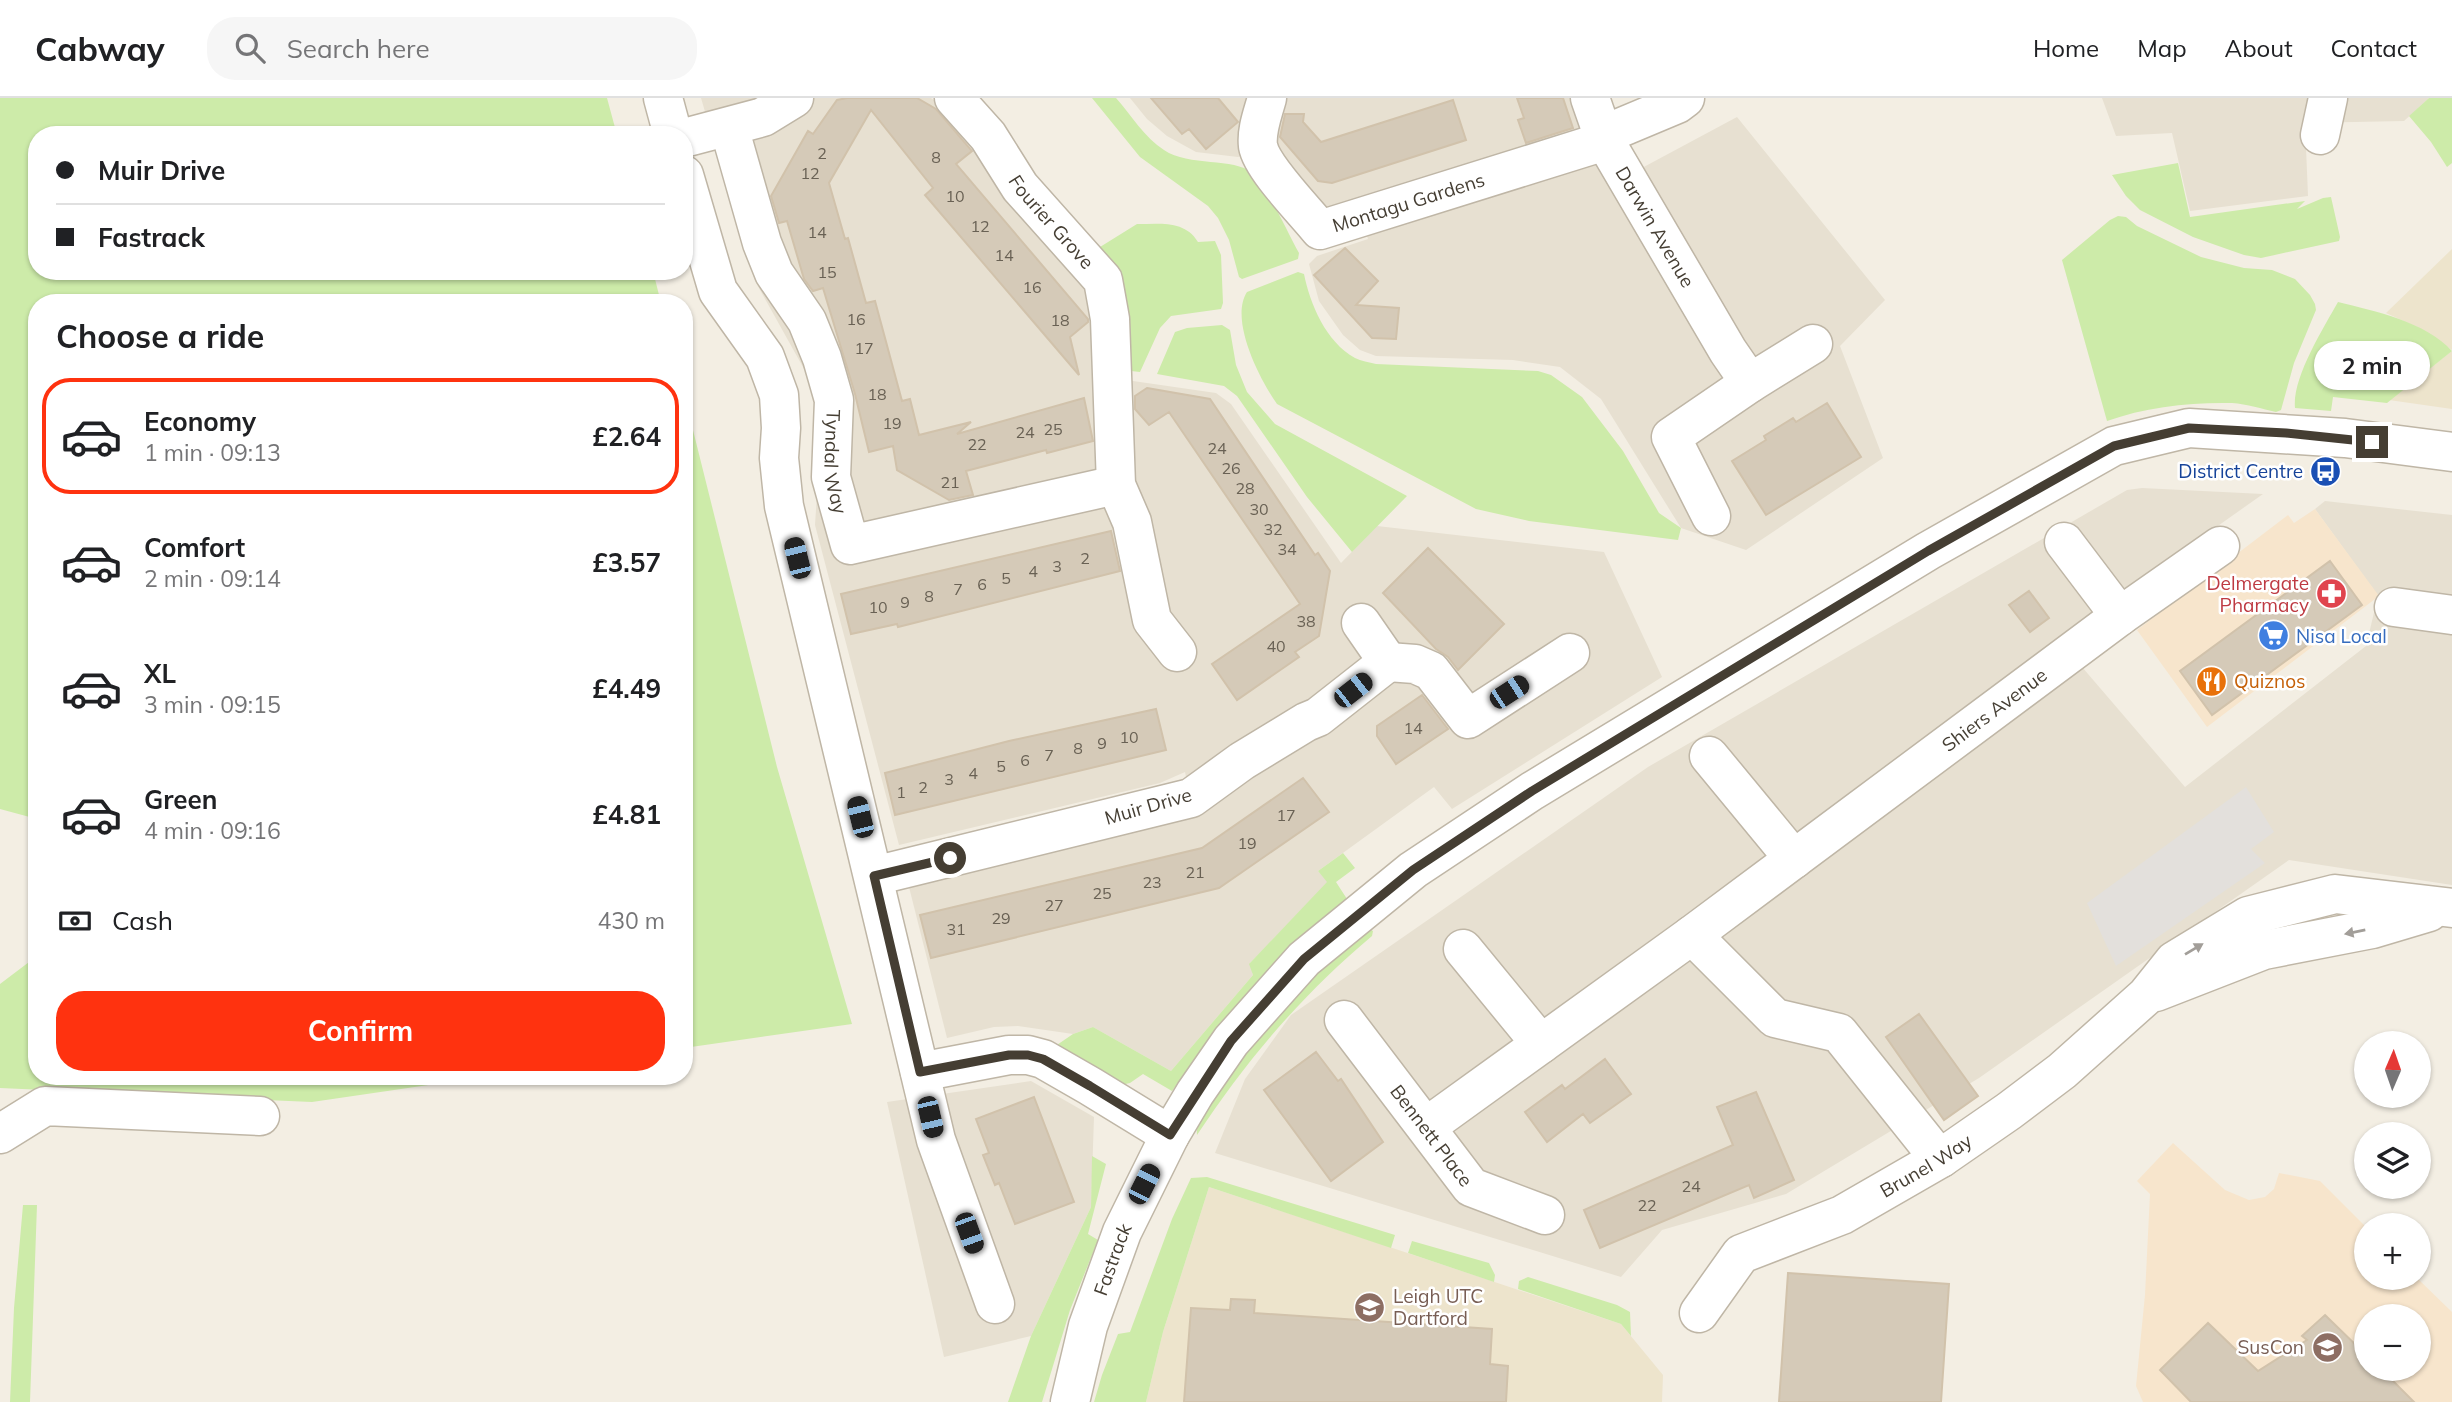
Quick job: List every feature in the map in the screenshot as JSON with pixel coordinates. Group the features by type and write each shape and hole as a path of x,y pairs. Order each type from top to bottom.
{"street":[{"path":"663,98 671,126"},
{"path":"693,136 763,117 794,98"},
{"name":"Fourier Grove","path":"954,98 988,136 1020,187 1103,280 1110,319 1116,485"},
{"name":"Montagu Gardens","path":"1267,98 1259,125 1258,146 1263,162 1320,230 1604,138"},
{"name":"Darwin Avenue","path":"1590,98 1604,138 1728,351 1750,383"},
{"path":"1604,138 1685,98"},
{"path":"2320,135 2328,98"},
{"name":"Tyndal Way","path":"729,127 762,243 775,273 807,321 822,358 834,400 831,477 850,545 1116,485"},
{"path":"693,206 718,292 765,357 779,395 779,457 784,506 936,1140 995,1304"},
{"path":"1711,516 1671,437 1813,344"},
{"name":"Fastrack","path":"1070,1402 1088,1326 1122,1232 1170,1135 1231,1041 1304,959 1413,870 1532,791 1928,551 2114,446 2189,428 2345,438 2452,452"},
{"path":"1116,485 1132,522 1152,620 1177,652"},
{"path":"2064,542 2120,616"},
{"name":"Shiers Avenue","path":"1426,1128 1692,935 2120,616 2220,546"},
{"path":"2394,607 2452,615"},
{"path":"1361,622 1388,663 1415,664 1431,671 1468,719 1570,653"},
{"name":"Muir Drive","path":"874,876 1191,798 1242,761 1318,717 1388,663"},
{"path":"1709,757 1794,859"},
{"name":"Brunel Way","path":"1699,1313 1741,1254 1842,1215 1941,1158 2062,1071 2146,996 2264,950 2372,929 2448,907"},
{"path":"1692,935 1775,1018 1839,1033 1941,1158"},
{"path":"1464,949 1541,1044"},
{"name":"Bennett Place","path":"1344,1020 1471,1187 1545,1215"},
{"path":"920,1072 1009,1055 1028,1055 1043,1059 1170,1135"},
{"path":"0,1134 44,1106 260,1116"}],"shaded area":[{"path":"701,98 931,98 939,104 1092,291 1099,380 1133,381 1216,393 1231,404 1341,563 1377,526 1604,552 1662,677 1452,809 1434,787 1318,871 1328,882 1250,963 1253,975 1171,1071 1093,1027 1073,1034 1018,1026 994,1027 947,1038 909,887 1194,817 1185,772 1160,783 899,845 815,525 823,403 755,281"},
{"path":"1130,98 1580,98 1612,184 1737,117 1885,300 1840,346 1883,458 1746,550 1681,528 1601,399 1560,367 1513,360 1376,356 1360,350 1343,335 1319,301 1309,264 1317,256 1368,239 1359,210 1328,218 1268,146 1238,157 1196,152 1167,136 1147,119"},
{"path":"2102,98 2429,98 2404,121 2305,123 2308,196 2190,211 2172,133 2116,136"},
{"path":"2452,249 2452,350 2421,329 2386,313"},
{"path":"2452,351 2452,409 2389,400"},
{"path":"2142,488 2263,494 2058,639 2185,787 2366,646 2378,596 2315,509 2325,501 2452,515 2452,885 2289,860 1979,1078 1786,1194 1662,1230 1621,1277 1215,1153 1245,1079 1291,1015 1648,767 2127,490"},
{"path":"2315,509 2379,596 2207,727 2137,630 2288,515 2294,523"},
{"path":"2246,787 2274,832 2251,849 2265,863 2116,966 2087,903"},
{"path":"1031,1081 1094,1117 1091,1207 1031,1336 944,1357 887,1102"},
{"path":"2173,1143 2225,1190 2249,1200 2265,1197 2274,1189 2279,1173 2320,1181 2354,1215 2354,1290 2429,1290 2452,1312 2452,1402 2143,1402 2136,1386 2145,1295 2150,1194 2137,1181"},
{"name":"Leigh UTC Dartford","path":"1209,1187 1621,1324 1663,1375 1662,1402 1146,1402 1163,1332"}],"green space":[{"path":"0,98 607,98 615,126 28,126 28,280 655,280 659,294 28,294 28,817 0,809"},
{"path":"1092,98 1116,98 1151,139 1174,155 1234,165 1252,173 1277,211 1299,253 1298,259 1242,279 1239,277 1229,240 1218,218 1208,206 1140,157"},
{"path":"2429,98 2452,98 2452,163 2447,167 2431,142 2409,116"},
{"path":"2178,163 2190,217 2305,201 2297,209 2331,197 2339,241 2261,258 2244,255 2193,237 2140,210 2126,196 2112,175"},
{"path":"2118,216 2126,217 2137,226 2201,257 2244,268 2272,270 2295,279 2310,295 2316,310 2294,363 2281,410 2276,412 2232,403 2201,403 2153,409 2107,421 2062,260"},
{"path":"1137,224 1171,225 1186,230 1198,242 1215,241 1221,255 1223,303 1221,309 1171,316 1160,328 1140,372 1131,371 1125,324 1124,285 1120,273 1100,247"},
{"path":"1298,272 1304,274 1310,298 1328,332 1345,351 1357,359 1376,364 1538,371 1551,375 1582,397 1623,451 1659,513 1681,528 1678,540 1529,521 1476,509 1277,404 1249,350 1244,333 1242,304 1247,292"},
{"path":"2338,302 2414,325 2428,332 2452,351 2387,403 2333,397 2331,411 2295,408 2295,396 2303,368"},
{"path":"1222,325 1230,330 1236,365 1247,392 1275,424 1407,496 1352,552 1307,497 1237,396 1224,386 1157,374 1175,332 1187,328"},
{"path":"693,430 777,767 852,1024 693,1047"},
{"path":"1343,853 1355,868 1336,882 1347,899 1265,972 1172,1091 1143,1074 1130,1083 1121,1085 1051,1049 1073,1034 1093,1027 1171,1071 1253,975 1249,964 1327,882 1318,871"},
{"path":"1368,928 1373,931 1372,936 1322,982 1277,1029 1197,1135 1199,1122 1208,1104 1257,1038 1301,989"},
{"path":"28,963 28,1085 428,1085 312,1102 0,1088 0,984"},
{"path":"1092,1156 1106,1164 1088,1234 1098,1240 1070,1310 1042,1402 1008,1402 1031,1336 1091,1207"},
{"path":"1207,1177 1395,1235 1391,1248 1209,1187 1163,1332 1146,1402 1094,1402 1118,1334 1130,1332 1172,1219 1191,1178"},
{"path":"23,1205 37,1205 30,1402 10,1402 14,1308"},
{"path":"1412,1241 1489,1263 1495,1275 1494,1282 1408,1253"},
{"path":"1528,1277 1617,1305 1630,1312 1631,1336 1621,1324 1518,1289 1519,1281"}],"building":[{"path":"917,98 936,109 972,151 956,164 1088,319 1088,322 1070,337 1079,375 925,195 933,188 871,110 829,183 866,303 875,301 902,401 910,399 919,435 971,422 957,434 1084,398 1093,441 966,471 973,495 949,500 897,470 893,446 869,452 855,394 823,288 813,291 804,279 787,221 779,223 771,196 808,131 813,134 837,100"},
{"path":"1151,98 1218,98 1238,122 1206,149 1189,129 1182,134"},
{"path":"1517,98 1563,98 1573,128 1526,143 1518,120 1524,118"},
{"path":"1453,100 1466,140 1332,183 1318,181 1280,137 1285,114 1304,114 1303,122 1321,142"},
{"path":"1345,248 1378,281 1356,305 1399,308 1396,339 1372,338 1314,275"},
{"path":"1147,388 1210,399 1315,555 1318,553 1330,571 1319,636 1295,652 1299,657 1237,700 1212,664 1300,604 1169,412 1149,425 1135,409 1135,396"},
{"path":"1827,403 1861,457 1766,515 1732,461 1766,440 1764,436 1793,418 1796,422"},
{"path":"1111,531 1120,571 898,627 897,624 851,634 841,594"},
{"path":"1428,548 1504,624 1458,670 1383,593"},
{"path":"2330,561 2362,605 2212,715 2180,671"},
{"path":"2029,591 2049,618 2030,632 2009,605"},
{"path":"1422,695 1448,729 1396,764 1377,736 1377,726"},
{"path":"1156,709 1166,750 895,815 885,773 1009,741"},
{"path":"1303,778 1329,812 1219,888 931,958 920,915 1202,848"},
{"path":"1919,1014 1978,1096 1944,1120 1886,1037"},
{"path":"1316,1052 1338,1081 1341,1079 1383,1142 1331,1181 1264,1090"},
{"path":"1605,1059 1631,1094 1590,1123 1583,1114 1547,1142 1525,1112 1562,1085 1565,1089"},
{"path":"1756,1092 1794,1180 1754,1198 1749,1185 1600,1248 1584,1210 1733,1145 1717,1107"},
{"path":"1034,1097 1074,1202 1015,1224 999,1183 995,1185 983,1155 989,1153 976,1119"},
{"path":"1788,1273 1949,1284 1941,1402 1779,1402"},
{"path":"1231,1299 1255,1300 1254,1313 1492,1329 1490,1364 1508,1366 1506,1402 1184,1402 1191,1308 1230,1310"},
{"name":"SusCon","path":"2325,1315 2354,1343 2354,1381 2393,1381 2414,1402 2191,1402 2160,1370 2208,1323 2258,1371 2307,1340 2302,1336"}],"place":[{"name":"District Centre","path":"2326,471"},
{"name":"Delmergate Pharmacy","path":"2332,594"},
{"name":"Nisa Local","path":"2273,636"},
{"name":"Quiznos","path":"2211,681"},
{"name":"Leigh UTC Dartford","path":"1370,1307"},
{"name":"SusCon","path":"2327,1347"}],"route":[{"path":"950,858 874,876 920,1072 1009,1055 1028,1055 1043,1059 1170,1135 1231,1041 1304,959 1413,870 1532,791 1928,551 2114,446 2189,428 2286,433 2372,442"}]}
